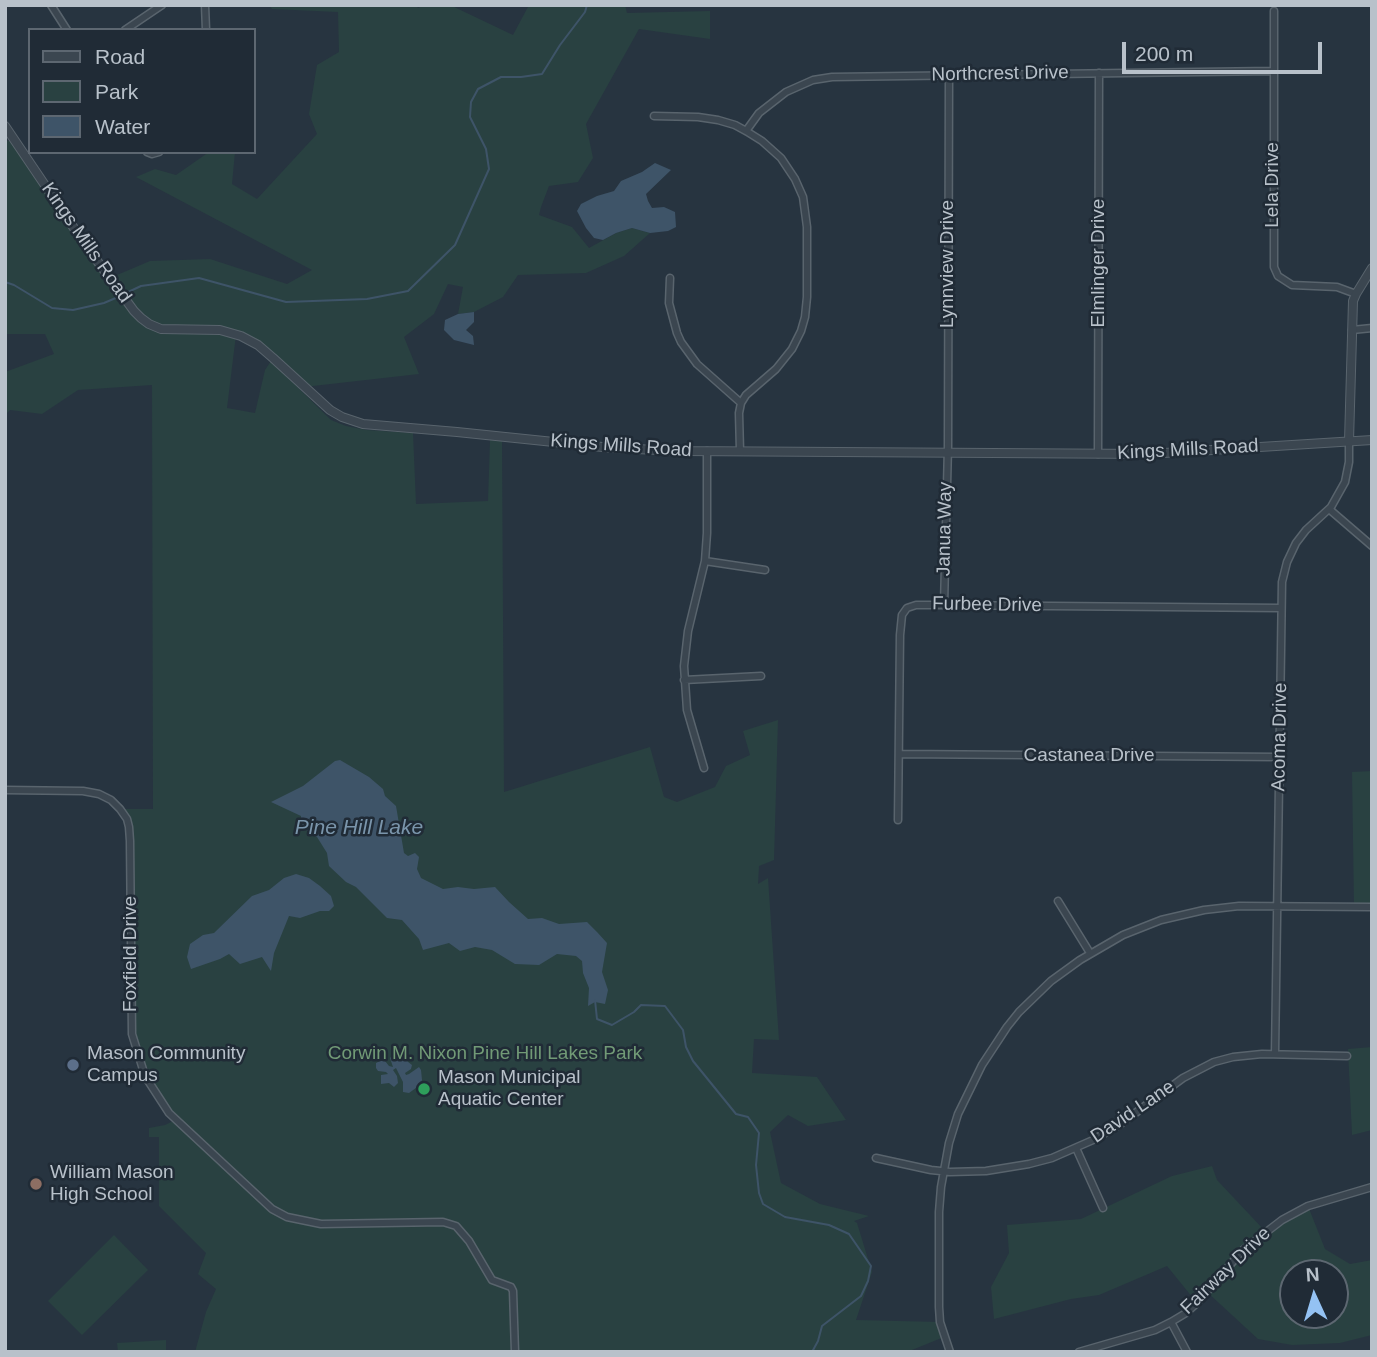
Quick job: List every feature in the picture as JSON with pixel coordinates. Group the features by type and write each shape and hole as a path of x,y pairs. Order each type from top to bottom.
{"street":[{"path":"51,5 66,28"},
{"path":"128,28 162,5"},
{"path":"205,5 206,28"},
{"name":"Lela Drive","path":"1274,12 1273,256 1276,272 1282,280 1292,285 1337,287 1356,294"},
{"name":"Northcrest Drive","path":"746,131 759,113 778,98 799,85 832,77 1273,71"},
{"name":"Elmlinger Drive","path":"1098,454 1099,72"},
{"name":"Lynnview Drive","path":"947,453 949,74"},
{"path":"654,116 698,117 726,122 746,131 781,158 802,192 806,207 807,297 803,324 792,349 776,369 746,395 741,403 740,451"},
{"name":"Kings Mills Road","path":"5,125 110,279 134,311 149,324 161,329 220,330 241,336 265,351 330,410 350,421 612,448 707,451 1149,454 1372,440"},
{"path":"1349,441 1352,308 1356,294 1372,268"},
{"path":"670,278 669,303 681,342 696,363 741,403"},
{"path":"1352,330 1372,328"},
{"name":"Acoma Drive","path":"1275,1054 1283,574 1300,537 1329,509 1345,482 1349,441"},
{"path":"704,768 687,710 684,680 685,646 705,561 707,451"},
{"name":"Janua Way","path":"944,605 947,453"},
{"path":"1329,509 1372,546"},
{"path":"705,561 765,570"},
{"name":"Furbee Drive","path":"898,820 902,615 911,606 1281,608"},
{"path":"684,680 761,677"},
{"name":"Castanea Drive","path":"899,754 1279,757"},
{"name":"Foxfield Drive","path":"5,790 83,791 99,794 120,809 130,827 132,1034 145,1076 169,1112 272,1209 287,1217 313,1223 443,1222 456,1226 469,1241 492,1280 510,1287 513,1291 515,1352"},
{"path":"1058,901 1090,953"},
{"path":"950,1352 940,1322 939,1307 939,1212 949,1143 968,1091 992,1048 1037,994 1067,968 1090,953 1137,929 1180,915 1239,906 1372,907"},
{"name":"David Lane","path":"876,1158 943,1171 1004,1169 1052,1158 1076,1148 1119,1125 1183,1078 1214,1062 1233,1057 1275,1054 1347,1056"},
{"path":"1076,1148 1103,1208"},
{"name":"Fairway Drive","path":"1079,1352 1155,1330 1171,1322 1197,1303 1243,1250 1282,1220 1317,1203 1372,1187"},
{"path":"1171,1322 1187,1352"}],"green space":[{"name":"Corwin M. Nixon Pine Hill Lakes Park","path":"269,5 412,5 419,8 421,5 450,5 513,35 529,5 625,5 627,13 710,11 710,39 639,29 586,124 593,158 578,182 549,186 541,207 539,215 572,227 589,248 616,233 632,228 650,233 624,256 586,273 518,275 503,297 474,312 458,314 463,287 448,284 434,314 404,337 419,374 304,387 272,358 236,335 227,408 255,413 265,370 271,361 331,420 367,430 413,433 416,504 488,501 490,440 502,441 504,792 650,747 664,797 677,802 715,787 726,766 750,755 743,731 778,720 774,860 759,866 758,884 768,878 779,1040 754,1039 752,1073 817,1077 846,1120 808,1126 788,1115 770,1132 781,1183 820,1204 869,1216 854,1221 857,1223 872,1272 856,1320 940,1322 944,1337 907,1352 195,1352 206,1312 216,1289 198,1274 206,1253 159,1206 159,1137 149,1137 149,1128 177,1119 145,1076 132,1034 129,827 120,809 153,809 152,385 78,390 42,414 10,410 5,415 5,372 54,354 45,334 5,334 5,141 15,141 110,278 150,261 210,259 287,284 312,270 136,177 155,169 176,175 206,154 235,154 232,184 257,199 317,134 309,114 317,65 339,52 338,12 272,9"},
{"path":"1372,771 1372,907 1354,907 1352,772"},
{"path":"1372,1047 1372,1130 1352,1135 1348,1049"},
{"path":"1212,1166 1217,1180 1265,1231 1308,1206 1325,1249 1342,1259 1279,1259 1279,1329 1349,1329 1349,1263 1372,1260 1372,1335 1340,1343 1292,1345 1258,1339 1207,1292 1197,1303 1167,1266 1099,1295 1071,1299 994,1319 991,1287 1009,1253 1007,1225 1081,1219 1172,1176"},
{"path":"114,1235 148,1270 82,1335 48,1301"},
{"path":"166,1340 166,1352 118,1352 117,1343"}],"water":[{"path":"655,163 671,170 646,194 648,201 652,208 664,207 675,212 676,227 650,233 632,228 603,240 594,238 577,211 581,204 614,191 621,181"},
{"path":"474,312 474,322 466,330 473,336 474,345 454,340 444,330 445,320 458,314"},
{"name":"Pine Hill Lake","path":"340,760 369,777 396,806 404,853 408,856 415,853 419,857 417,869 421,878 443,889 495,887 528,919 542,918 559,924 587,922 607,943 602,972 608,990 605,1004 595,1002 588,1006 589,988 582,961 576,956 557,954 539,965 515,964 492,950 475,947 460,951 449,943 423,950 419,939 402,920 387,918 356,887 346,882 329,866 327,853 317,837 309,833 301,823 301,816 271,802 303,786"},
{"path":"296,874 309,878 320,886 331,896 334,906 329,911 320,911 300,918 289,916 274,953 271,971 262,957 240,964 229,954 191,969 187,957 190,944 203,935 214,933 252,896 269,890 284,878"},
{"path":"397,1051 402,1052 403,1058 412,1065 406,1075 419,1067 421,1070 420,1085 409,1093 403,1092 403,1082 396,1068 393,1070 398,1083 394,1087 389,1083 381,1084 381,1075 388,1074 376,1068 376,1063 382,1060 393,1067 390,1058"}],"waterway":[{"path":"126,293 141,286 199,278 286,302 367,299 408,291 455,245 489,169 486,149 470,117 471,102 478,89 501,77 542,74 585,12 587,5"},
{"path":"5,282 52,308 73,310 118,297"},
{"path":"595,1000 597,1019 612,1025 641,1005 665,1006 683,1030 686,1047 693,1061 736,1114 748,1117 759,1133 756,1165 763,1204 785,1217 829,1225 849,1234 871,1266 861,1296 822,1326 812,1352"}],"place":[{"name":"Mason Community Campus","path":"73,1065"},
{"name":"Mason Municipal Aquatic Center","path":"424,1089"},
{"name":"William Mason High School","path":"36,1184"}]}
